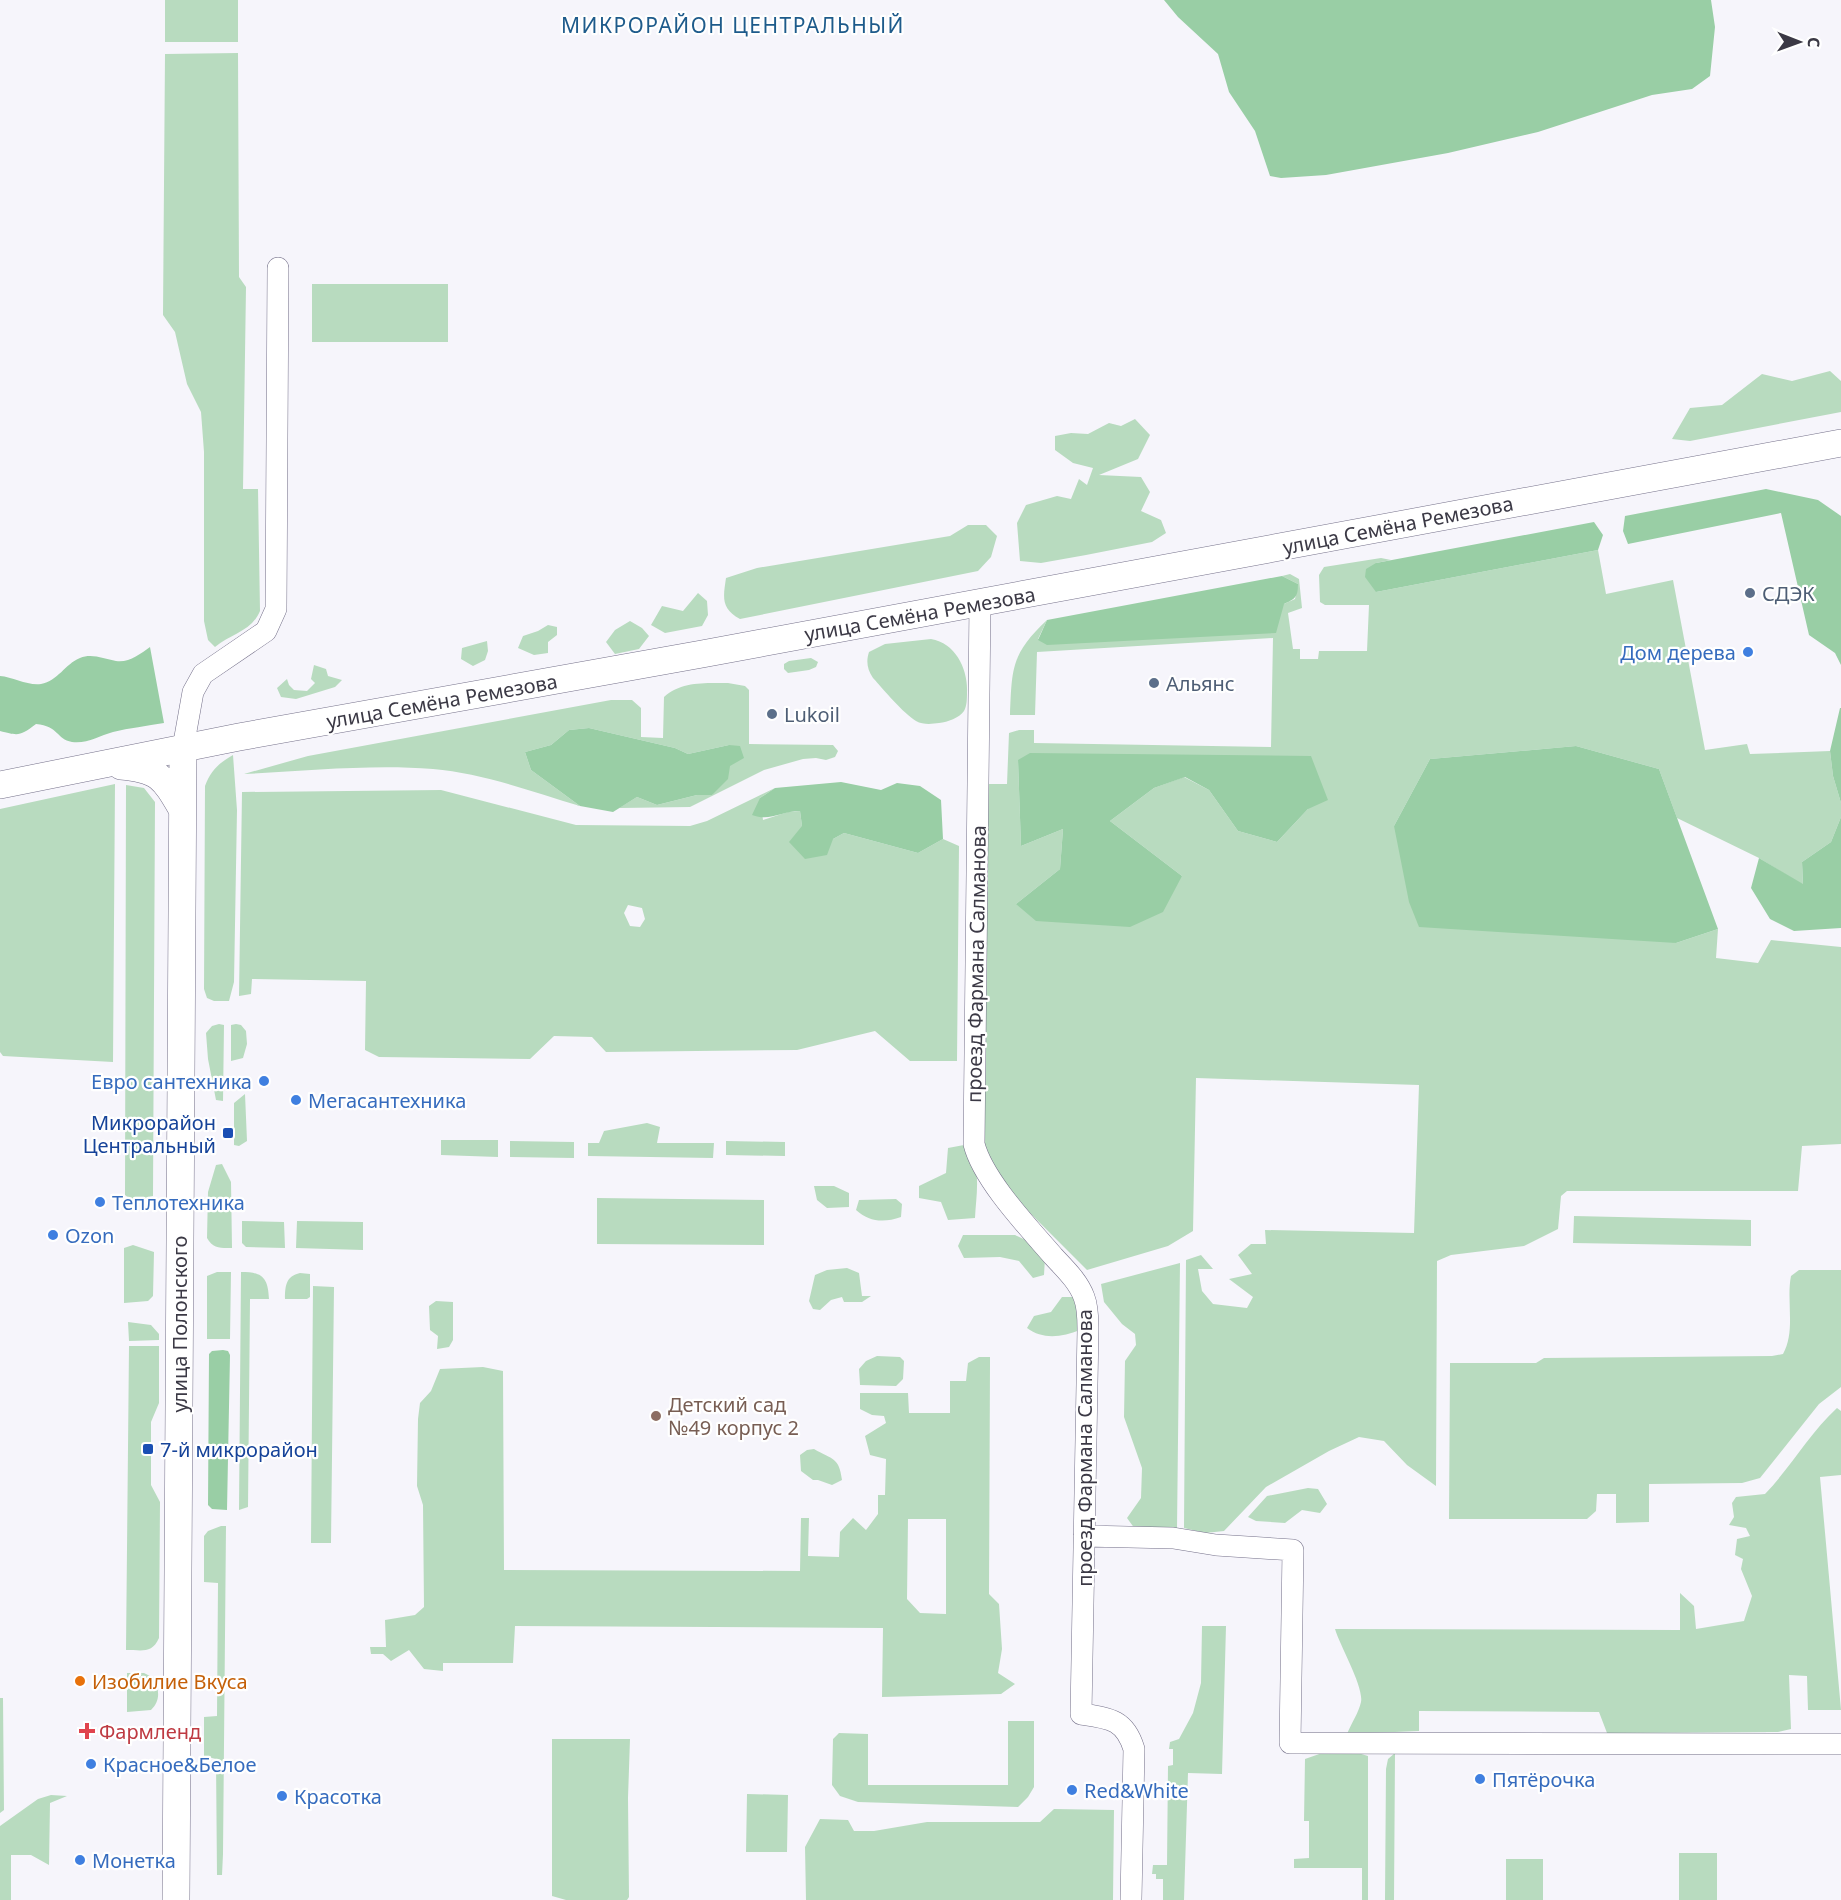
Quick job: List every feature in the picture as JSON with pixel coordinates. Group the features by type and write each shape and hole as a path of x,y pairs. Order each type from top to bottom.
{"main road":[{"name":"улица Семёна Ремезова","path":"0,785 239,737 980,603 1841,443"},
{"path":"182,809 188,785 195,770 216,749 239,737"},
{"name":"улица Полонского","path":"176,1900 183,748"},
{"path":"99,765 136,767 153,772 168,784 182,809"}],"street":[{"path":"183,748 193,692 202,674 266,631 276,609 278,268"},
{"name":"проезд Фармана Салманова","path":"980,603 974,1144 978,1160 991,1179 1028,1227 1078,1284 1085,1299 1088,1329 1081,1714 1114,1721 1124,1728 1134,1749 1131,1900"},
{"path":"1084,1536 1173,1538 1216,1545 1293,1550 1290,1743 1841,1744"}],"green space":[{"path":"165,0 238,0 238,42 165,42"},
{"path":"1164,0 1711,0 1715,27 1710,76 1692,89 1652,95 1538,132 1448,153 1326,175 1281,178 1270,176 1255,131 1229,92 1218,54 1178,17"},
{"path":"238,53 239,277 246,287 243,489 258,489 260,611 246,628 215,647 208,640 204,621 204,452 201,412 187,384 175,332 163,315 165,54"},
{"path":"312,284 448,284 448,342 312,342"},
{"path":"1830,371 1841,381 1841,412 1690,441 1672,439 1690,408 1722,405 1762,374 1792,381"},
{"path":"1135,419 1150,435 1138,459 1099,475 1141,477 1150,492 1141,511 1161,520 1166,533 1152,542 1086,555 1041,563 1020,561 1017,523 1026,505 1057,496 1071,499 1079,479 1087,485 1093,468 1073,463 1055,450 1055,436 1071,433 1088,434 1109,423 1121,426"},
{"path":"1766,489 1818,500 1841,516 1841,665 1835,653 1809,635 1781,513 1628,544 1623,531 1625,516"},
{"path":"1594,522 1603,535 1598,550 1376,592 1365,577 1366,569 1376,563"},
{"path":"968,525 986,525 997,536 991,557 978,571 740,619 726,606 724,591 726,578 757,568 950,536"},
{"path":"1598,550 1606,594 1673,580 1705,750 1747,744 1750,754 1830,751 1833,776 1841,803 1841,817 1831,842 1802,862 1803,885 1759,858 1677,818 1659,769 1576,746 1430,759 1394,826 1676,943 1718,929 1716,958 1758,963 1771,940 1841,947 1841,1144 1802,1146 1798,1191 1567,1191 1561,1196 1558,1229 1524,1246 1451,1255 1437,1261 1436,1486 1407,1465 1384,1441 1359,1437 1329,1451 1266,1487 1224,1531 1205,1533 1184,1528 1186,1260 1201,1255 1213,1269 1198,1269 1202,1291 1213,1304 1247,1308 1253,1297 1229,1279 1252,1274 1238,1255 1251,1244 1266,1244 1265,1230 1414,1233 1419,1085 1196,1078 1193,1231 1168,1246 1087,1270 999,1182 982,1143 987,784 1007,784 1009,733 1019,730 1034,730 1034,743 1271,747 1273,638 1037,652 1035,715 1010,715 1013,673 1016,663 1026,643 1047,620 1038,639 1284,604 1295,599 1298,584 1282,576 1290,574 1299,579 1302,608 1288,613 1293,649 1300,649 1300,659 1318,659 1319,651 1367,651 1369,605 1325,605 1320,602 1319,575 1324,567 1381,558 1391,560 1376,563 1376,592","holes":["1311,756 1308,809 1277,842 1238,831 1209,790 1184,777 1154,788 1110,821 1182,876 1016,904 1060,869 1063,829 1021,846 1018,760"]},
{"path":"1282,576 1298,584 1298,588 1295,597 1284,604 1276,633 1047,645 1038,640 1047,620"},
{"path":"698,593 707,601 708,615 702,626 665,633 651,625 662,606 683,611"},
{"path":"630,621 642,628 649,636 639,649 615,654 606,642 615,630"},
{"path":"548,625 557,627 557,635 548,642 548,653 534,655 518,648 523,636"},
{"path":"931,639 947,646 959,659 967,684 967,697 965,709 959,716 946,722 928,724 916,721 900,707 873,678 867,662 869,652 885,644"},
{"path":"487,641 488,651 485,660 473,666 461,659 462,648"},
{"path":"150,647 164,723 77,742 63,738 49,727 36,724 19,734 0,731 0,676 31,684 41,684 52,680 80,658 94,656 125,661"},
{"path":"811,658 818,662 816,667 809,670 788,673 784,669 784,664 789,661"},
{"path":"314,665 326,669 328,676 342,680 335,687 296,699 281,697 277,688 287,679 294,690 307,691 315,683 311,679"},
{"path":"728,683 745,686 749,690 749,744 833,745 838,751 835,757 826,760 803,759 764,770 690,807 619,808 637,797 657,805 697,795 712,795 729,745 688,754 675,748 589,728 569,730 551,745 525,752 531,770 580,806 470,774 433,769 362,768 244,774 308,756 611,700 632,700 641,708 641,737 663,738 664,697 686,686"},
{"path":"1840,708 1841,803 1833,776 1830,751"},
{"path":"589,728 675,748 688,754 729,745 740,746 744,758 730,766 728,779 712,795 697,795 657,805 637,797 613,812 580,806 531,770 525,752 551,745 569,730"},
{"path":"1576,746 1659,769 1718,929 1676,943 1419,927 1409,902 1394,826 1430,759"},
{"path":"1030,753 1311,756 1328,800 1308,809 1277,842 1238,831 1209,790 1185,777 1154,788 1110,821 1182,876 1163,912 1130,927 1036,921 1016,904 1060,869 1063,829 1021,846 1018,760"},
{"path":"233,755 237,810 234,982 229,1001 214,1001 207,998 204,989 205,786 216,768"},
{"path":"841,782 881,790 897,783 920,786 941,800 943,839 918,853 844,833 833,839 827,855 805,859 789,842 802,826 800,811 770,817 752,815 760,798 775,788"},
{"path":"115,784 113,1062 3,1056 0,1052 0,809"},
{"path":"126,785 144,788 155,802 153,1196 133,1201 125,1195"},
{"path":"775,788 760,798 763,820 788,812 800,811 802,826 833,839 844,833 918,853 943,839 959,846 957,1061 910,1061 875,1031 797,1050 606,1052 592,1037 554,1036 530,1059 379,1057 365,1050 366,981 252,979 251,994 239,996 242,792 441,790 576,825 690,826 707,821","holes":["628,905 642,908 645,919 640,927 630,926 624,913"]},
{"path":"1841,817 1841,928 1794,931 1770,919 1751,888 1759,858 1803,884 1802,862 1831,842"},
{"path":"224,1025 223,1101 216,1100 208,1059 206,1033 212,1026"},
{"path":"231,1025 241,1025 246,1031 247,1044 243,1058 231,1061"},
{"path":"245,1094 247,1141 239,1146 234,1145 234,1103"},
{"path":"647,1123 660,1127 657,1143 714,1143 713,1158 588,1156 588,1143 599,1143 604,1131"},
{"path":"441,1140 498,1140 498,1157 441,1155"},
{"path":"510,1141 574,1142 574,1158 510,1157"},
{"path":"726,1141 785,1142 785,1156 726,1155"},
{"path":"964,1145 974,1160 976,1170 975,1218 948,1220 941,1202 919,1198 919,1186 946,1173 948,1148"},
{"path":"222,1164 231,1182 232,1248 215,1246 207,1238 208,1192 216,1165"},
{"path":"814,1186 834,1186 849,1193 849,1207 827,1208 817,1200"},
{"path":"597,1198 764,1200 764,1245 597,1244"},
{"path":"896,1199 902,1204 901,1217 895,1219 883,1221 871,1219 856,1210 859,1200"},
{"path":"1574,1216 1751,1220 1751,1246 1573,1243"},
{"path":"242,1221 284,1222 285,1248 246,1247 242,1243"},
{"path":"297,1221 363,1222 363,1250 296,1248"},
{"path":"963,1235 1015,1235 1030,1242 1045,1258 1044,1275 1033,1278 1019,1261 1000,1257 964,1258 958,1246"},
{"path":"133,1245 154,1252 153,1296 148,1301 124,1303 124,1248"},
{"path":"1180,1263 1177,1529 1135,1529 1127,1518 1141,1498 1142,1468 1124,1417 1125,1361 1136,1345 1135,1334 1122,1324 1104,1302 1101,1284"},
{"path":"847,1268 859,1273 862,1296 871,1296 862,1302 844,1302 842,1297 831,1300 820,1310 813,1309 809,1301 815,1275 827,1270"},
{"path":"1799,1270 1841,1270 1841,1387 1819,1404 1760,1478 1742,1483 1649,1484 1649,1522 1616,1523 1616,1494 1597,1494 1596,1511 1587,1519 1449,1519 1450,1363 1536,1363 1544,1358 1772,1356 1783,1354 1789,1336 1791,1276"},
{"path":"217,1272 231,1272 230,1339 207,1339 207,1276"},
{"path":"241,1272 254,1273 262,1277 267,1286 269,1299 250,1299 248,1507 239,1510"},
{"path":"300,1273 310,1274 310,1297 285,1299 287,1282 292,1276"},
{"path":"313,1286 334,1287 331,1543 311,1543"},
{"path":"1062,1297 1075,1297 1080,1330 1046,1336 1027,1328 1034,1316 1051,1312"},
{"path":"436,1301 453,1302 453,1340 449,1347 437,1349 438,1336 430,1330 429,1306"},
{"path":"128,1322 151,1325 159,1334 159,1340 129,1341"},
{"path":"129,1346 159,1346 159,1403 151,1422 151,1485 160,1502 159,1638 153,1647 142,1650 126,1650"},
{"path":"212,1351 228,1351 230,1355 227,1510 212,1509 208,1505 209,1354"},
{"path":"877,1356 900,1357 904,1361 903,1379 896,1386 860,1385 859,1369 866,1361"},
{"path":"979,1357 990,1357 989,1594 999,1604 1002,1649 998,1673 1015,1684 1001,1694 882,1697 883,1628 515,1626 513,1663 443,1663 443,1671 424,1669 409,1650 391,1661 383,1654 371,1654 370,1647 386,1647 385,1620 415,1615 424,1607 423,1505 417,1486 418,1419 420,1403 431,1391 440,1369 483,1367 503,1371 504,1570 800,1571 801,1518 809,1518 808,1556 839,1557 840,1532 853,1518 866,1530 878,1514 878,1495 885,1495 886,1459 870,1455 865,1436 886,1423 884,1416 872,1415 860,1409 860,1393 908,1393 909,1413 950,1413 950,1381 966,1381 968,1363","holes":["908,1519 946,1519 946,1614 920,1613 907,1599"]},
{"path":"1837,1408 1841,1411 1841,1475 1820,1477 1841,1710 1808,1710 1807,1676 1789,1675 1791,1729 1778,1732 1607,1733 1599,1712 1419,1711 1419,1731 1347,1734 1360,1706 1361,1695 1335,1629 1680,1630 1680,1593 1694,1606 1696,1629 1744,1621 1752,1596 1741,1569 1743,1559 1735,1555 1737,1539 1750,1536 1746,1528 1729,1525 1734,1517 1732,1503 1736,1497 1765,1494"},
{"path":"814,1449 837,1463 842,1480 832,1485 813,1480 801,1471 800,1455 807,1450"},
{"path":"1308,1488 1318,1489 1327,1504 1320,1513 1302,1510 1285,1523 1256,1521 1248,1517 1267,1496"},
{"path":"226,1526 223,1854 222,1875 217,1875 216,1759 204,1756 204,1717 217,1716 218,1583 204,1582 204,1536 208,1531"},
{"path":"1202,1626 1226,1626 1222,1774 1188,1773 1184,1900 1163,1900 1163,1879 1156,1879 1156,1874 1152,1874 1153,1865 1167,1865 1168,1766 1173,1765 1173,1749 1169,1749 1170,1742 1179,1739 1193,1713 1201,1683"},
{"path":"127,1673 144,1673 154,1678 158,1695 151,1710 127,1712"},
{"path":"0,1698 3,1698 4,1810 0,1813"},
{"path":"1008,1721 1034,1721 1034,1787 1018,1807 858,1802 840,1796 832,1785 833,1739 839,1733 868,1734 868,1785 1008,1785"},
{"path":"552,1739 630,1739 629,1897 627,1900 566,1900 552,1896"},
{"path":"1325,1752 1358,1753 1368,1756 1368,1900 1362,1900 1362,1868 1294,1868 1294,1859 1309,1858 1309,1821 1304,1821 1305,1759"},
{"path":"1395,1753 1394,1900 1385,1900 1386,1769 1388,1759"},
{"path":"747,1794 788,1795 787,1852 746,1852"},
{"path":"51,1795 67,1796 50,1803 49,1865 31,1855 11,1855 11,1900 0,1900 0,1826 38,1799"},
{"path":"1054,1809 1114,1810 1113,1900 806,1900 805,1847 820,1819 848,1820 854,1831 874,1831 927,1822 1040,1822"},
{"path":"1679,1853 1717,1853 1717,1900 1679,1900"},
{"path":"1506,1859 1543,1859 1543,1900 1506,1900"}],"place":[{"name":"СДЭК","path":"1750,593"},
{"name":"Дом дерева","path":"1748,652"},
{"name":"Альянс","path":"1154,683"},
{"name":"Lukoil","path":"772,714"},
{"name":"Евро сантехника","path":"264,1081"},
{"name":"Мегасантехника","path":"296,1100"},
{"name":"Микрорайон Центральный","path":"228,1133"},
{"name":"Теплотехника","path":"100,1202"},
{"name":"Ozon","path":"53,1235"},
{"name":"Детский сад №49 корпус 2","path":"656,1416"},
{"name":"7-й микрорайон","path":"148,1449"},
{"name":"Изобилие Вкуса","path":"80,1681"},
{"name":"Фармленд","path":"87,1731"},
{"name":"Красное&Белое","path":"91,1764"},
{"name":"Пятёрочка","path":"1480,1779"},
{"name":"Red&White","path":"1072,1790"},
{"name":"Красотка","path":"282,1796"},
{"name":"Монетка","path":"80,1860"}],"district":[{"name":"МИКРОРАЙОН ЦЕНТРАЛЬНЫЙ","path":"733,25"}]}
